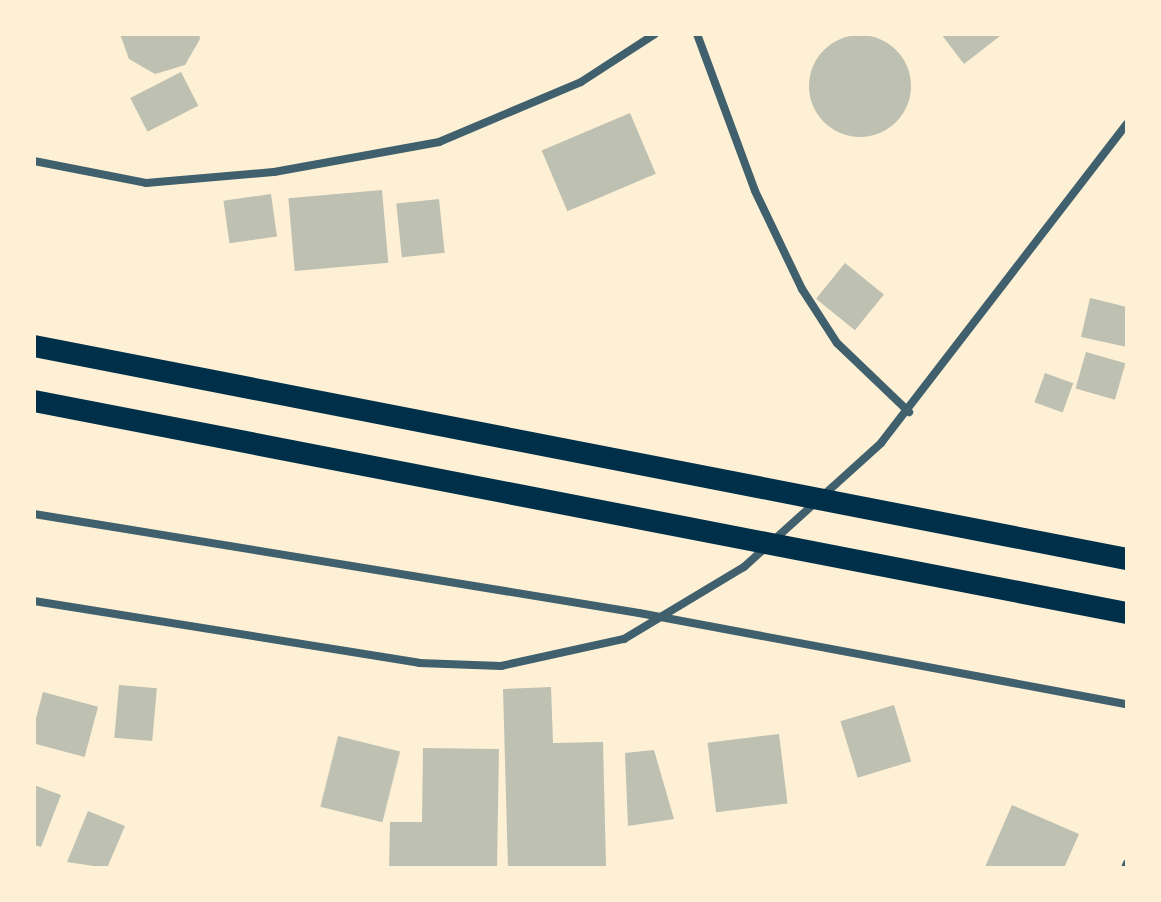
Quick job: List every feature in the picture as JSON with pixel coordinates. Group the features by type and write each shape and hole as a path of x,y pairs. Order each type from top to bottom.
{"highway":[{"path":"34,346 1127,559"},
{"path":"34,401 1127,613"}],"street":[{"path":"34,161 146,183 274,172 439,142 581,82 655,34"},
{"path":"697,34 755,191 802,289 837,343 909,412"},
{"path":"34,601 372,656 501,666 624,639 744,567 909,412 1127,124"},
{"path":"34,514 660,618 1127,704"}],"building":[{"path":"120,34 199,34 200,39 185,65 155,74 129,59"},
{"path":"941,34 999,34 1000,36 964,64"},
{"path":"860,35 879,39 896,50 907,67 911,86 907,105 896,122 879,133 860,137 841,133 824,122 813,105 809,86 813,67 824,50 841,39"},
{"path":"181,72 198,106 147,132 130,98"},
{"path":"630,113 656,174 567,211 542,151"},
{"path":"382,190 388,263 295,271 288,198"},
{"path":"271,194 277,237 229,243 223,201"},
{"path":"439,199 445,253 402,257 396,203"},
{"path":"845,263 884,294 855,330 816,299"},
{"path":"1090,298 1127,307 1127,347 1081,337"},
{"path":"1086,352 1125,363 1115,400 1076,389"},
{"path":"1045,373 1073,383 1063,412 1034,402"},
{"path":"119,685 157,688 152,741 114,738"},
{"path":"551,687 553,743 603,742 606,866 508,868 503,689"},
{"path":"43,692 98,707 85,757 34,743 34,726"},
{"path":"894,705 911,761 858,778 840,721"},
{"path":"779,734 788,803 716,812 708,743"},
{"path":"338,736 400,751 382,822 320,807"},
{"path":"423,748 499,749 497,868 389,868 390,822 422,822"},
{"path":"654,750 674,819 628,826 625,753"},
{"path":"34,785 61,795 41,847 34,845"},
{"path":"1012,805 1079,834 1064,868 985,867"},
{"path":"88,811 125,826 107,868 67,862"}]}
